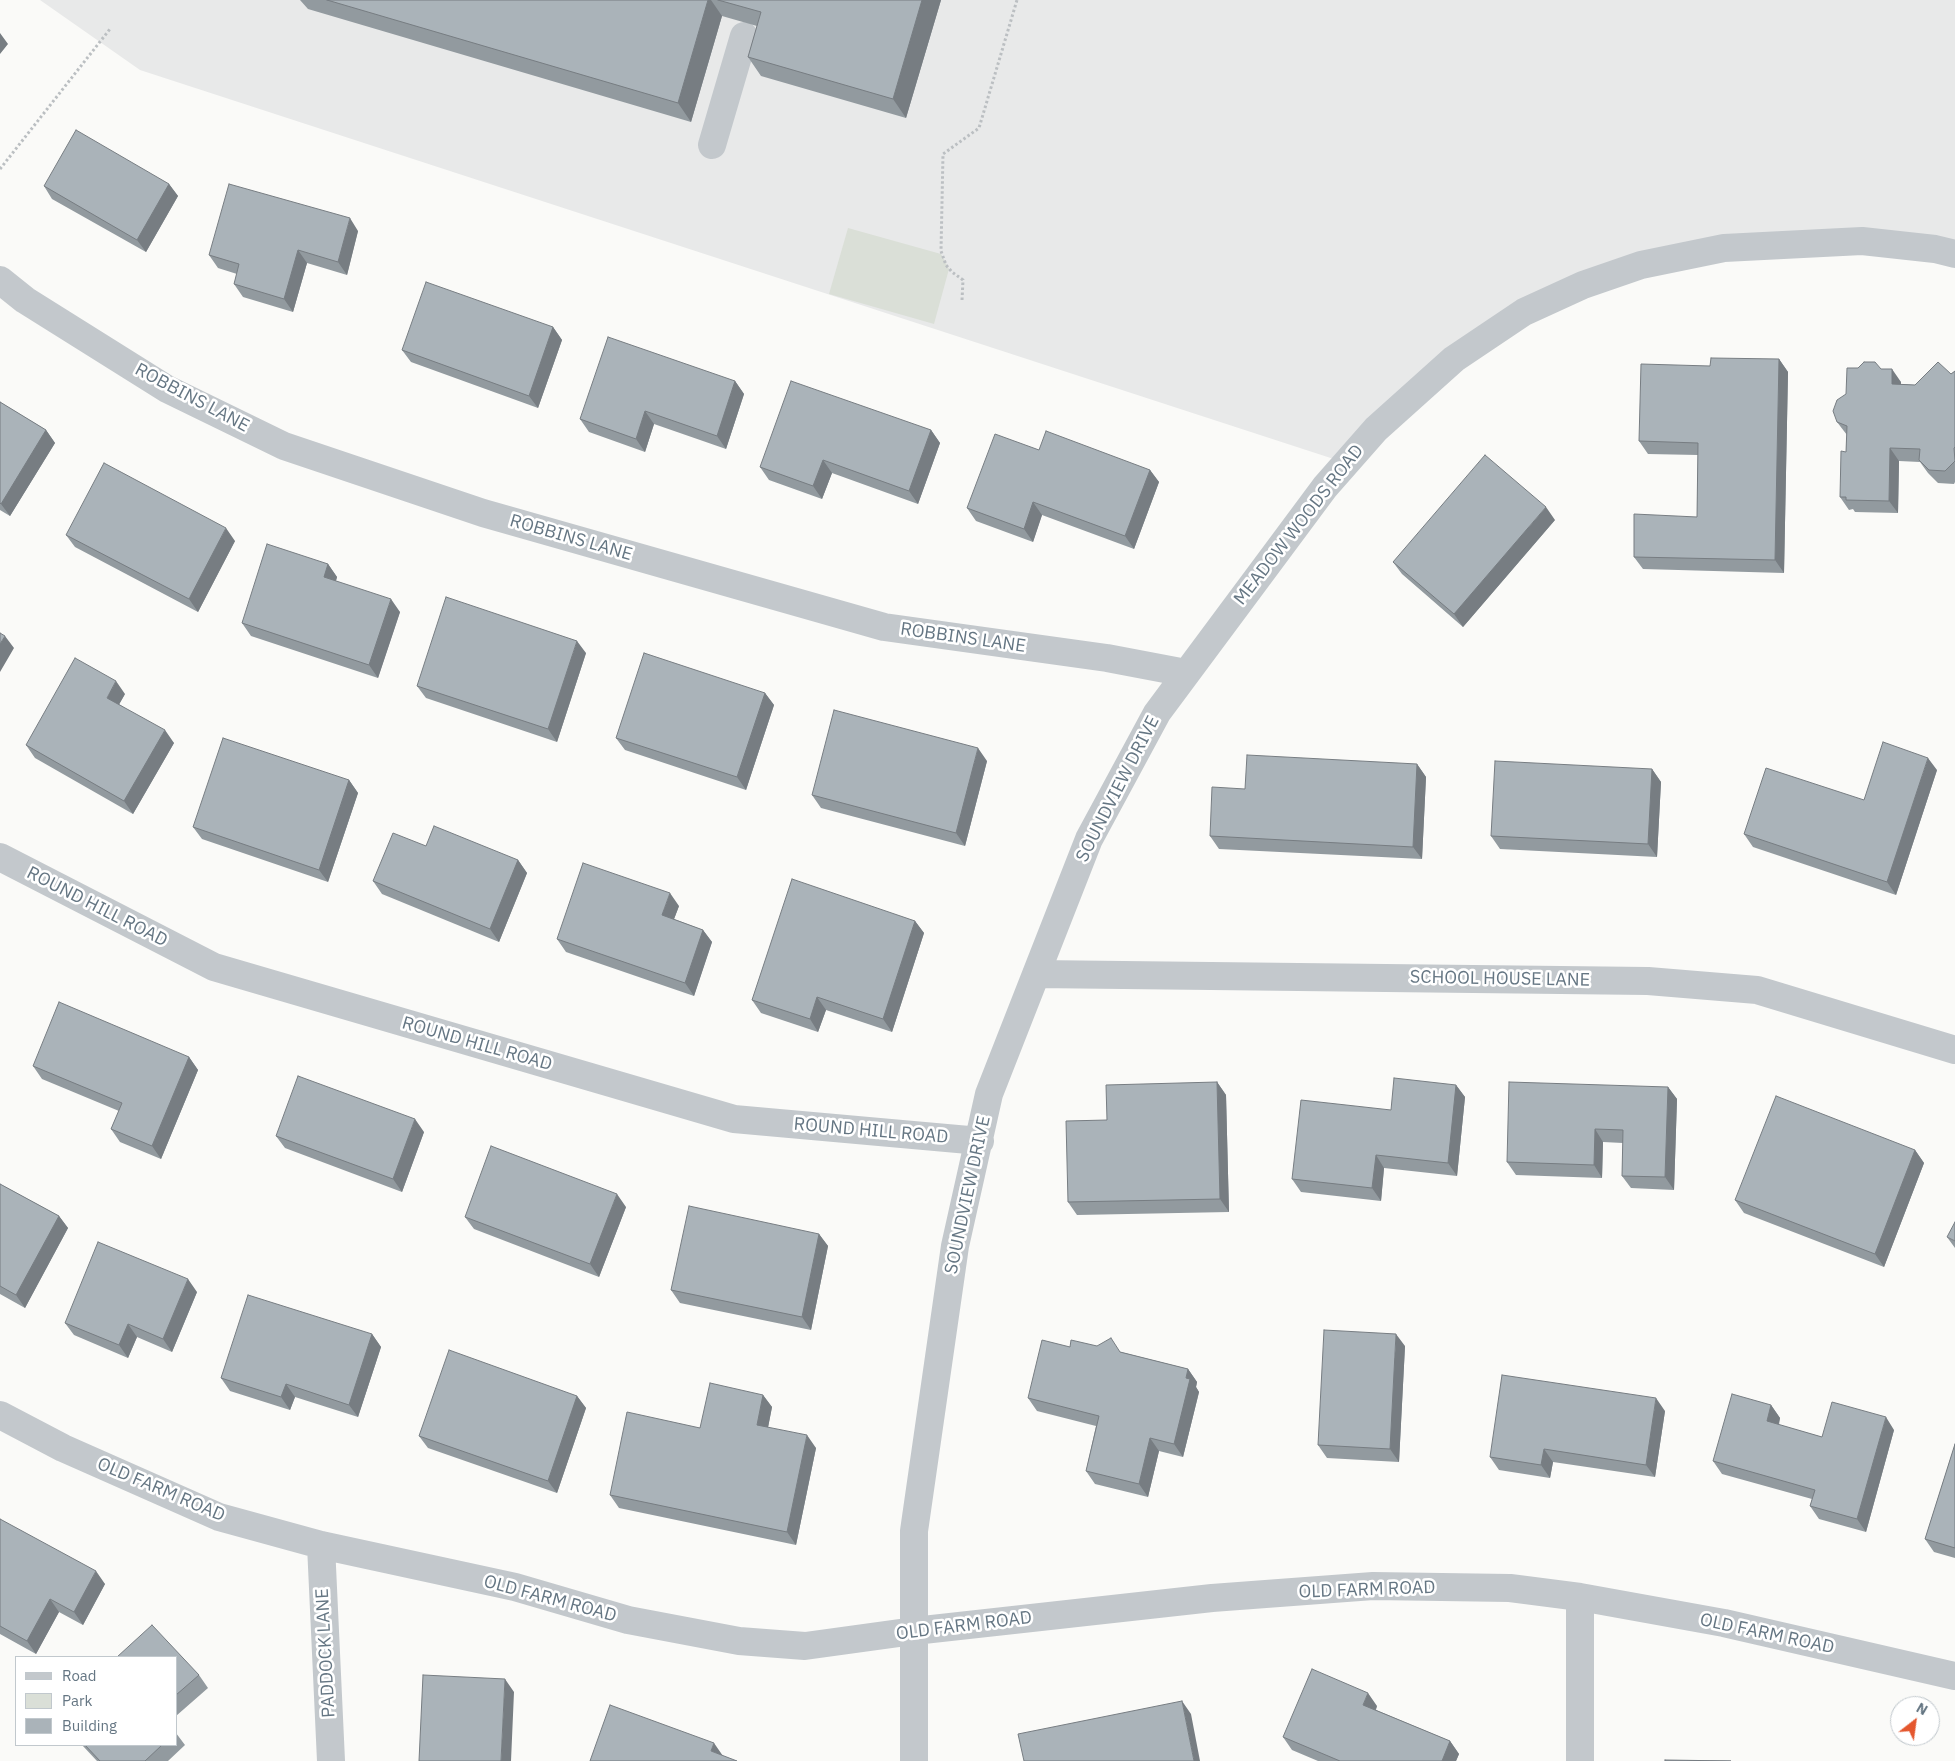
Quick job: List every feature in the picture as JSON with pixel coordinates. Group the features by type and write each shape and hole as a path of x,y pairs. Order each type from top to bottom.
{"street":[{"path":"712,145 744,36"},
{"name":"MEADOW WOODS ROAD","path":"1186,673 1324,487 1376,429 1454,359 1524,312 1583,285 1641,265 1724,248 1862,241 1934,249 1955,254"},
{"name":"ROBBINS LANE","path":"0,280 25,300 167,389 284,446 483,513 884,627 1107,658 1186,673"},
{"name":"SOUNDVIEW DRIVE","path":"914,1761 914,1531 955,1246 989,1094 1089,839 1157,713 1186,673"},
{"name":"ROUND HILL ROAD","path":"0,857 214,967 734,1119 980,1141"},
{"name":"SCHOOL HOUSE LANE","path":"1036,974 1648,981 1757,990 1955,1050"},
{"name":"OLD FARM ROAD","path":"0,1415 63,1448 219,1517 321,1545 515,1587 628,1620 739,1641 805,1646 914,1631 1212,1598 1373,1586 1510,1588 1580,1596 1724,1623 1955,1676"},
{"name":"PADDOCK LANE","path":"321,1545 331,1761"},
{"path":"1580,1596 1580,1761"}],"path":[{"path":"962,300 963,280 946,265 941,250 943,154 979,128 1017,0"},
{"path":"0,169 110,29"}],"shaded area":[{"path":"40,0 1955,0 1955,254 1724,248 1524,312 1346,463 140,70"}],"green space":[{"path":"848,228 941,254 949,269 934,324 829,294"}],"building":[{"path":"327,0 708,0 678,103"},
{"path":"718,0 922,0 893,99 748,57 761,12"},
{"path":"76,130 169,184 137,240 44,186"},
{"path":"229,184 350,218 338,262 298,250 284,299 234,284 239,264 209,255"},
{"path":"426,282 553,327 529,396 402,350"},
{"path":"608,337 735,381 717,436 645,411 636,439 580,419"},
{"path":"1711,358 1779,359 1775,560 1634,557 1634,514 1697,517 1698,443 1639,441 1641,364 1710,366"},
{"path":"1864,362 1875,362 1881,369 1892,369 1892,384 1915,385 1938,362 1951,374 1955,371 1955,461 1945,471 1929,470 1919,460 1920,449 1890,448 1889,501 1846,500 1846,497 1840,497 1841,451 1846,452 1847,426 1837,422 1833,411 1837,400 1846,394 1847,368 1858,368"},
{"path":"791,381 931,430 909,491 823,460 813,486 760,467"},
{"path":"0,402 46,430 1,504 0,503"},
{"path":"1046,431 1150,470 1125,536 1033,502 1024,529 967,508 995,434 1039,450"},
{"path":"1485,455 1546,507 1454,614 1393,562"},
{"path":"104,463 226,528 189,599 66,535"},
{"path":"267,544 328,564 324,577 391,599 369,665 242,623"},
{"path":"446,597 577,641 548,729 417,686"},
{"path":"0,633 5,636 0,644"},
{"path":"644,653 765,693 737,777 616,738"},
{"path":"75,658 116,681 107,698 165,730 124,801 26,745"},
{"path":"834,710 978,748 956,833 812,795"},
{"path":"223,738 349,780 319,870 193,827"},
{"path":"1883,742 1928,758 1887,882 1744,834 1766,768 1864,800"},
{"path":"1247,755 1417,764 1413,847 1210,836 1212,787 1245,789"},
{"path":"1495,761 1652,769 1648,844 1491,836"},
{"path":"434,826 518,860 490,929 373,881 393,833 426,846"},
{"path":"583,863 670,893 662,915 703,930 685,983 557,939"},
{"path":"792,879 915,921 883,1019 817,997 810,1019 752,1000"},
{"path":"59,1002 189,1057 152,1146 111,1129 122,1103 33,1066"},
{"path":"298,1076 415,1119 393,1179 276,1136"},
{"path":"1394,1078 1456,1085 1448,1163 1376,1155 1372,1188 1292,1179 1301,1100 1391,1110"},
{"path":"1217,1082 1220,1199 1068,1202 1066,1121 1107,1120 1106,1085"},
{"path":"1509,1082 1668,1087 1665,1177 1622,1176 1623,1130 1595,1129 1594,1165 1507,1162"},
{"path":"1776,1096 1915,1150 1875,1254 1735,1200"},
{"path":"491,1146 617,1194 590,1264 465,1217"},
{"path":"0,1184 59,1216 16,1295 0,1286"},
{"path":"689,1206 819,1234 802,1317 671,1290"},
{"path":"1955,1222 1955,1241 1947,1237"},
{"path":"98,1242 188,1279 163,1339 128,1324 119,1345 65,1323"},
{"path":"248,1295 372,1334 349,1405 286,1384 281,1397 221,1378"},
{"path":"1324,1330 1396,1334 1390,1449 1318,1445"},
{"path":"1111,1338 1120,1352 1188,1369 1186,1378 1190,1379 1174,1444 1150,1438 1139,1484 1086,1471 1099,1416 1028,1398 1042,1340 1070,1347 1071,1340 1097,1346"},
{"path":"449,1350 577,1396 548,1481 419,1436"},
{"path":"1502,1375 1656,1398 1646,1465 1544,1449 1541,1465 1490,1457"},
{"path":"710,1383 763,1395 757,1425 807,1435 787,1532 610,1495 627,1412 700,1428"},
{"path":"1732,1394 1771,1405 1767,1421 1822,1437 1832,1402 1886,1417 1857,1519 1810,1506 1815,1490 1713,1461"},
{"path":"1955,1444 1955,1548 1925,1539"},
{"path":"0,1519 96,1571 74,1612 50,1599 27,1641 0,1626"},
{"path":"152,1625 199,1675 178,1693 178,1656 118,1656"},
{"path":"1312,1669 1368,1693 1363,1705 1450,1741 1442,1761 1340,1761 1283,1737"},
{"path":"423,1675 505,1679 501,1761 419,1761"},
{"path":"1182,1701 1194,1761 1024,1761 1018,1734"},
{"path":"610,1705 714,1743 711,1751 737,1761 590,1761"},
{"path":"86,1746 161,1746 145,1761 100,1761"},
{"path":"1665,1760 1731,1761 1665,1761"}]}
